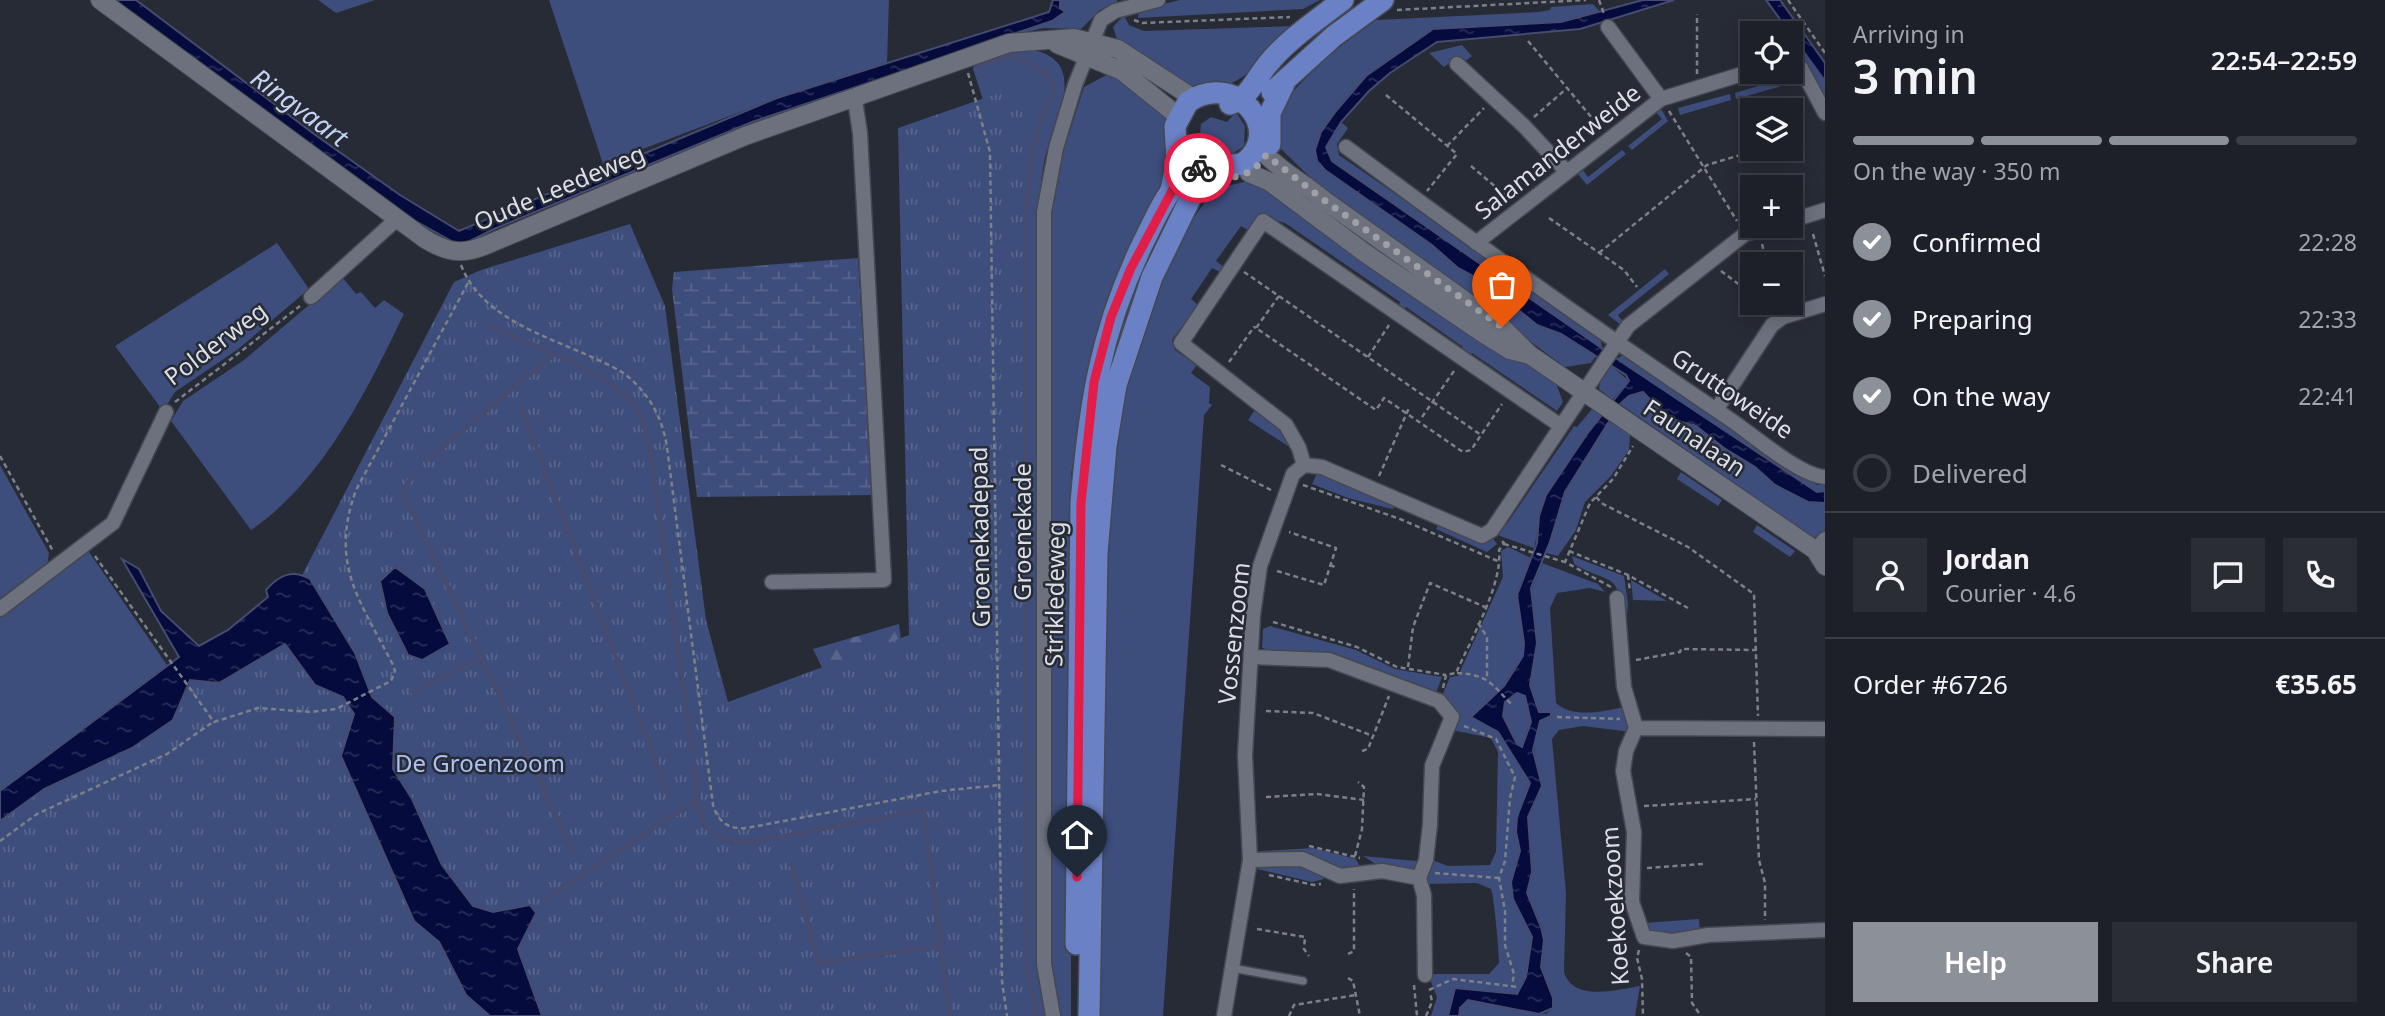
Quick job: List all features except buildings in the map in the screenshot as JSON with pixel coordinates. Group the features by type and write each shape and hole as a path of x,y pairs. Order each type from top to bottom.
{"main road":[{"path":"1183,121 1202,107 1231,103 1235,96 1304,30 1343,0"},
{"path":"1183,156 1212,175 1234,177 1249,173 1264,149 1263,119 1284,84 1334,36 1387,5"},
{"path":"1183,121 1193,98 1211,93 1235,96 1263,119"},
{"name":"Strikledeweg","path":"1075,1016 1081,503 1086,439 1094,382 1111,317 1171,190 1183,156 1183,121"},
{"path":"1212,175 1217,166 1242,164 1264,149"},
{"name":"Strikledeweg","path":"1089,1016 1097,553 1106,446 1116,386 1152,277 1189,206 1212,175"}],"street":[{"name":"Oude Leedeweg","path":"100,0 443,251 456,253 484,246 744,136 855,100 1009,43 1074,38 1122,71 1183,121"},
{"path":"1090,48 1101,20 1115,11 1157,0"},
{"path":"1608,27 1661,99"},
{"name":"Oude Leedeweg","path":"1090,48 1130,56 1193,98"},
{"name":"Groenekade","path":"1053,1016 1044,964 1044,212 1056,148 1090,48"},
{"path":"1457,64 1524,126 1567,172"},
{"path":"1803,72 1825,113"},
{"name":"Salamanderweide","path":"1615,344 1476,243 1661,99 1740,74"},
{"path":"772,582 884,580 861,147 855,100"},
{"path":"1346,147 1476,243"},
{"name":"Faunalaan","path":"1264,149 1288,174 1298,177 1324,200 1502,327 1530,355 1638,429 1820,544 1825,566"},
{"name":"Faunalaan","path":"1249,173 1270,182 1365,253 1481,332 1510,350 1530,355"},
{"path":"1803,217 1825,211"},
{"path":"311,297 398,218"},
{"path":"1560,426 1263,221 1181,343 1286,425 1299,448 1304,465 1322,467 1474,535 1482,536 1492,530 1628,327 1744,238"},
{"path":"1716,410 1772,325 1783,317 1825,304"},
{"name":"Gruttoweide","path":"1615,344 1805,470 1825,477"},
{"name":"Polderweg","path":"0,609 113,523 166,412"},
{"name":"Vossenzoom","path":"1224,1016 1249,866 1245,755 1253,657 1253,615 1260,566 1283,496 1290,480 1304,465"},
{"path":"1617,598 1621,662 1627,699 1635,723 1825,729"},
{"path":"1253,657 1329,660 1439,701 1449,711 1450,722 1432,766 1430,824 1420,875 1424,895 1425,975"},
{"name":"Koekoekzoom","path":"1635,723 1623,761 1623,780 1634,832 1632,902 1644,937"},
{"path":"1249,866 1303,859 1326,872 1351,876 1382,872 1420,875"},
{"path":"1644,937 1673,941 1708,935 1825,930"}],"lane":[{"path":"1231,968 1303,981"}],"path":[{"path":"1387,5 1586,0"},
{"path":"1599,0 1602,10"},
{"path":"1788,0 1825,53"},
{"path":"1697,14 1697,87"},
{"path":"1142,23 1293,17"},
{"path":"1528,41 1609,139"},
{"name":"Groenekadepad","path":"964,60 986,129 989,152 1002,981 1007,1016"},
{"path":"1524,126 1567,88"},
{"path":"1386,95 1457,154 1419,201"},
{"path":"1447,146 1493,98"},
{"path":"1661,99 1704,168 1740,216"},
{"path":"1599,253 1704,168 1740,156"},
{"path":"1471,166 1520,208"},
{"path":"1549,218 1624,270 1637,287"},
{"path":"1813,234 1825,276"},
{"path":"456,253 468,283 510,319 625,374 638,385 658,415 664,429 713,805 719,819 731,827 747,828 942,791 1000,785"},
{"path":"1710,262 1740,285"},
{"path":"1234,264 1480,435"},
{"path":"0,841 37,814 167,754 214,722 258,708 311,712 345,705 391,681 395,671 347,568 343,543 345,525 356,490 468,283"},
{"path":"1220,374 1279,296"},
{"name":"Polderweg","path":"166,412 311,297"},
{"path":"1368,357 1396,314"},
{"path":"1256,328 1376,410 1384,398 1464,452 1471,450 1510,393"},
{"path":"1422,417 1462,359"},
{"path":"1373,490 1409,408"},
{"path":"1565,562 1590,503 1630,454 1638,429"},
{"path":"0,456 60,563"},
{"path":"1222,466 1283,496"},
{"path":"1290,480 1400,519 1500,562"},
{"path":"1596,497 1603,504 1688,547 1754,594 1756,799 1759,860 1765,883 1765,934"},
{"path":"1492,530 1504,543 1565,562 1612,587 1617,598"},
{"path":"1276,571 1324,585 1336,548 1289,532"},
{"path":"1456,673 1485,607 1500,562 1499,550 1504,543"},
{"path":"87,544 214,722"},
{"path":"1569,551 1628,575 1688,608"},
{"path":"1330,565 1338,568"},
{"path":"1408,668 1413,626 1430,583 1485,607"},
{"path":"1418,597 1423,600"},
{"path":"1273,622 1357,647 1397,667 1446,675 1471,673 1487,678 1511,704"},
{"path":"1478,622 1487,638 1487,678"},
{"path":"1621,662 1680,652 1681,649 1756,650"},
{"path":"1439,701 1446,675"},
{"path":"1362,751 1368,749 1394,683"},
{"path":"1266,711 1313,713 1373,736"},
{"path":"1557,717 1635,723"},
{"path":"1450,722 1481,730 1496,739 1515,777 1510,798 1504,861 1499,878 1506,911 1505,945 1514,974 1512,986"},
{"path":"1355,856 1362,829 1364,787 1358,782"},
{"path":"1266,797 1317,794 1363,800"},
{"path":"1629,807 1756,799"},
{"path":"1633,869 1703,864"},
{"path":"1249,866 1314,885 1351,876 1356,910 1354,951 1348,954"},
{"path":"1420,875 1499,878"},
{"path":"1257,929 1305,937 1304,949 1309,956"},
{"name":"Koekoekzoom","path":"1643,1016 1642,979 1637,958 1644,937"},
{"path":"1673,941 1691,957 1692,1003 1701,1016"},
{"path":"1425,975 1432,1002 1426,1016"},
{"path":"1348,978 1353,981 1360,1016"},
{"path":"1429,990 1453,979 1518,987"},
{"path":"1289,1016 1291,1007 1294,1006 1356,995"}],"green space":[{"path":"318,0 375,0 336,13"},
{"path":"549,0 889,0 887,63 777,98 603,164"},
{"path":"1060,0 1117,0 1118,4 1100,10 1081,29 1043,28 1023,33 1021,31 1052,21 1065,12 1060,8"},
{"path":"1180,0 1320,0 1303,9 1138,18 1139,10"},
{"path":"1593,4 1600,12 1561,22 1433,29 1366,76 1344,100 1315,150 1319,165 1432,245 1458,268 1501,291 1537,325 1561,334 1596,356 1591,363 1565,367 1320,187 1277,145 1279,106 1326,57 1376,20 1539,12 1550,10 1551,7"},
{"path":"1124,15 1129,25 1144,31 1293,26 1259,63 1236,81 1206,89 1188,88 1118,42 1113,27"},
{"path":"1462,45 1472,56 1464,62 1458,57 1444,67 1429,53"},
{"path":"1803,48 1825,80 1825,101 1803,60"},
{"path":"1029,49 1048,55 1059,65 1064,78 1061,109 1045,157 1039,201 1048,1016 1011,1016 983,100 973,69 975,61 1010,50"},
{"path":"1110,73 1119,76 1168,115 1172,160 1088,372 1071,475 1077,565 1073,810 1066,861 1065,907 1071,943 1071,1016 1058,1016 1050,962 1052,478 1049,475 1049,226 1058,168 1084,87"},
{"path":"1765,84 1788,84 1736,99 1735,93"},
{"name":"De Groenzoom","path":"1022,85 1029,1016 0,1016 0,807 297,585 454,282 481,270 630,224 665,306 706,620 728,702 909,635 898,128"},
{"path":"1730,94 1731,100 1680,115 1678,108"},
{"path":"1660,107 1668,121 1632,150 1628,146 1662,119 1655,111"},
{"path":"1236,112 1245,126 1244,146 1232,154 1214,149 1208,158 1199,144 1201,124 1211,117 1227,122"},
{"path":"1341,122 1348,128 1337,144 1339,155 1600,335 1602,348 1332,161 1325,147"},
{"path":"1622,150 1626,154 1587,185 1577,173 1582,169 1588,177"},
{"path":"1248,181 1256,182 1357,251 1383,276 1403,284 1527,360 1556,383 1563,402 1557,411 1472,353 1469,357 1461,351 1463,347 1406,307 1403,311 1398,307 1400,302 1285,223 1264,217 1249,231 1241,226 1216,261 1224,267 1220,272 1212,268 1191,299 1198,305 1172,340 1175,350 1197,365 1191,373 1210,387 1209,403 1212,405 1204,415 1163,1016 1094,1016 1099,739 1105,689 1106,640 1100,598 1116,437 1131,364 1162,276 1184,232 1214,189"},
{"path":"277,243 309,289 237,350 175,392 163,411 115,346"},
{"path":"858,258 872,495 697,497 672,289 674,272"},
{"path":"1665,269 1669,274 1618,315 1624,323 1621,325 1608,315"},
{"path":"342,277 356,294 361,292 375,308 384,300 404,314 375,373 341,432 300,486 277,510 251,530 171,421 183,401 244,360"},
{"path":"1623,355 1630,357 1817,485 1825,485 1825,491 1817,492 1616,359"},
{"path":"1610,365 1629,381 1612,400 1599,389 1600,381"},
{"path":"1643,392 1651,402 1678,421 1696,426 1755,467 1775,485 1825,503 1825,533 1814,538 1620,404 1629,396"},
{"path":"1256,408 1283,430 1291,448 1248,420"},
{"path":"1592,409 1601,415 1546,495 1534,548 1500,536 1497,530 1502,523 1506,525 1574,426 1577,427"},
{"path":"1610,421 1630,434 1629,450 1611,476 1585,502 1576,530 1558,556 1546,553 1565,492"},
{"path":"0,465 49,553 47,567 0,606"},
{"path":"1318,471 1396,507 1392,509 1348,498 1312,484"},
{"path":"1681,472 1722,500 1718,506 1677,479"},
{"path":"1438,525 1479,543 1486,543 1492,537 1497,544 1487,552 1436,529"},
{"path":"1757,525 1795,551 1790,557 1753,532"},
{"path":"1508,547 1531,558 1517,596 1524,643 1523,656 1504,686 1471,717 1498,732 1530,783 1517,817 1516,832 1520,851 1511,882 1517,907 1532,937 1526,977 1517,994 1455,988 1448,1016 1431,1016 1437,997 1428,974 1489,974 1499,963 1491,889 1477,883 1425,884 1423,878 1432,860 1448,866 1490,865 1496,852 1498,752 1491,738 1452,730 1458,717 1446,697 1442,696 1450,677 1458,676 1503,577 1501,551"},
{"path":"87,549 167,665 0,791 0,615"},
{"path":"1572,556 1624,576 1628,603 1624,658 1623,615 1614,585 1609,580 1574,564"},
{"path":"1542,563 1598,584 1605,592 1590,588 1557,593 1550,608 1556,703 1571,711 1580,712 1625,707 1631,732 1583,726 1559,730 1552,739 1566,893 1564,972 1569,981 1586,991 1640,986 1635,1016 1459,1016 1460,1008 1468,1000 1546,1014 1553,1008 1553,998 1541,967 1544,940 1542,927 1527,893 1532,872 1528,817 1538,797 1540,776 1535,761 1534,740 1540,721 1551,716 1551,713 1539,712 1530,685 1537,643 1530,594"},
{"path":"1631,580 1667,601 1633,600"},
{"path":"899,624 902,649 824,672 813,649"},
{"path":"1270,626 1356,650 1395,669 1442,677 1436,693 1262,648 1263,629"},
{"path":"1517,693 1525,696 1531,715 1530,728 1522,747 1503,716 1505,702"},
{"path":"1313,848 1356,859 1361,869 1354,871 1263,857 1261,851"},
{"path":"1363,856 1417,861 1414,874 1382,868"},
{"path":"1300,865 1322,874 1324,879 1312,882 1257,869 1259,866 1279,868"},
{"path":"1699,919 1700,931 1673,935 1650,932 1643,923"}],"water":[{"path":"111,0 136,0 314,134 400,195 459,231 777,98 1049,12 1053,0 1060,0 1060,8 1065,12 1052,21 752,122 466,243 455,243 394,209"},
{"path":"1643,0 1674,0 1580,29 1437,42 1390,73 1369,91 1341,122 1326,147 1332,161 1626,365 1817,492 1825,491 1825,503 1808,502 1775,485 1755,467 1696,426 1663,413 1643,392 1629,396 1620,404 1565,492 1550,542 1531,588 1537,643 1530,685 1539,712 1551,712 1551,716 1540,721 1533,750 1542,786 1528,817 1532,872 1527,893 1544,940 1541,967 1553,998 1553,1008 1539,1014 1468,1000 1460,1008 1459,1016 1448,1016 1455,988 1517,994 1526,977 1532,937 1513,899 1511,882 1520,851 1516,832 1517,817 1530,783 1498,732 1471,717 1504,686 1523,656 1524,643 1517,595 1537,543 1539,516 1546,495 1587,434 1629,381 1626,375 1561,334 1537,325 1501,291 1458,268 1432,245 1325,170 1317,161 1315,150 1321,132 1366,76 1433,29 1561,22","holes":["1517,693 1525,696 1531,722 1522,747 1517,744 1503,716 1505,702"]},
{"path":"1766,0 1780,0 1795,21 1781,21"},
{"path":"1803,32 1825,63 1825,81 1803,51"},
{"path":"122,559 139,569 161,611 199,646 228,630 268,597 266,590 281,577 297,574 310,579 355,653 372,697 395,717 393,769 412,799 442,865 473,906 493,912 530,905 536,913 518,949 542,1016 490,1016 466,995 439,942 414,921 341,756 354,714 343,697 315,685 285,644 219,683 190,680 173,720 132,748 44,789 0,821 0,791 179,657"},
{"path":"395,567 425,589 450,644 422,660 408,655 387,613 380,581"}],"waterway":[{"path":"978,66 1012,55 1049,74 1054,93 1041,120 1032,152 1026,205 1027,968 1036,1016"},
{"path":"490,326 593,373 628,398 639,411 650,447 692,752"},
{"path":"426,461 552,356"},
{"path":"522,410 669,797"},
{"path":"412,477 404,489 405,496 572,849"},
{"path":"413,692 481,659"},
{"path":"694,765 697,796 704,821 719,837 733,841 752,842 924,810 941,946"},
{"path":"547,899 698,799"},
{"path":"792,866 819,963 941,946 950,1016"}],"way so far":[{"path":"1199,168 1216,177 1240,177 1255,170 1266,155 1288,174 1298,177 1324,200 1502,327"}],"route":[{"path":"1077,877 1081,503 1094,382 1111,317 1152,224 1185,171 1190,157 1199,168"}],"water label":[{"name":"Ringvaart","path":"300,107"}]}
